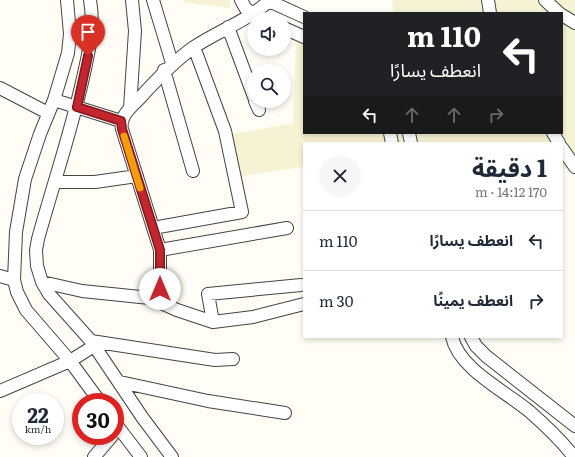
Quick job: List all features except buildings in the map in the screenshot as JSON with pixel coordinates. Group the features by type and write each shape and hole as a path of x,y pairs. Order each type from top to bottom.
{"street":[{"path":"67,0 70,34 68,53 54,100 33,153 23,190 16,232 14,280 17,292 26,310 70,361 93,393"},
{"path":"90,0 93,27 77,107 56,182 43,220 36,250 37,266 42,282 62,310 92,343 120,382 142,417 172,457"},
{"path":"130,108 135,31 132,0"},
{"path":"153,0 193,171"},
{"path":"241,0 246,10 263,8 303,17"},
{"path":"488,0 490,12"},
{"path":"545,0 558,12"},
{"path":"160,301 160,250 122,129 121,121 130,108 168,67 194,47 263,8"},
{"path":"563,16 575,24"},
{"path":"228,27 247,78"},
{"path":"291,31 303,37"},
{"path":"153,228 242,212 225,131 194,47"},
{"path":"0,88 48,113"},
{"path":"54,100 121,121"},
{"path":"563,149 575,167"},
{"path":"56,182 95,182 137,176"},
{"path":"160,250 287,228"},
{"path":"0,276 14,280"},
{"path":"42,282 82,291 150,298 178,310 213,322 253,317 303,304"},
{"path":"213,322 208,294 301,285"},
{"path":"452,338 459,354 469,365 528,411 565,446 574,457"},
{"path":"472,338 476,346 486,356 575,426"},
{"path":"0,391 70,361 92,343 215,360 233,359"},
{"path":"120,382 208,401 285,413"},
{"path":"124,439 141,457"},
{"path":"94,457 103,445"}],"shaded area":[{"path":"183,0 230,0 229,8 184,2"},
{"path":"392,0 575,0 575,166 563,169 563,142 303,142 303,167 232,178 222,136 293,123 296,42 303,41 303,134 563,134 563,12 394,12"}],"slow traffic":[{"path":"124,136 140,188"}],"route":[{"path":"88,56 77,107 121,121 121,126 160,250 160,289"}]}
